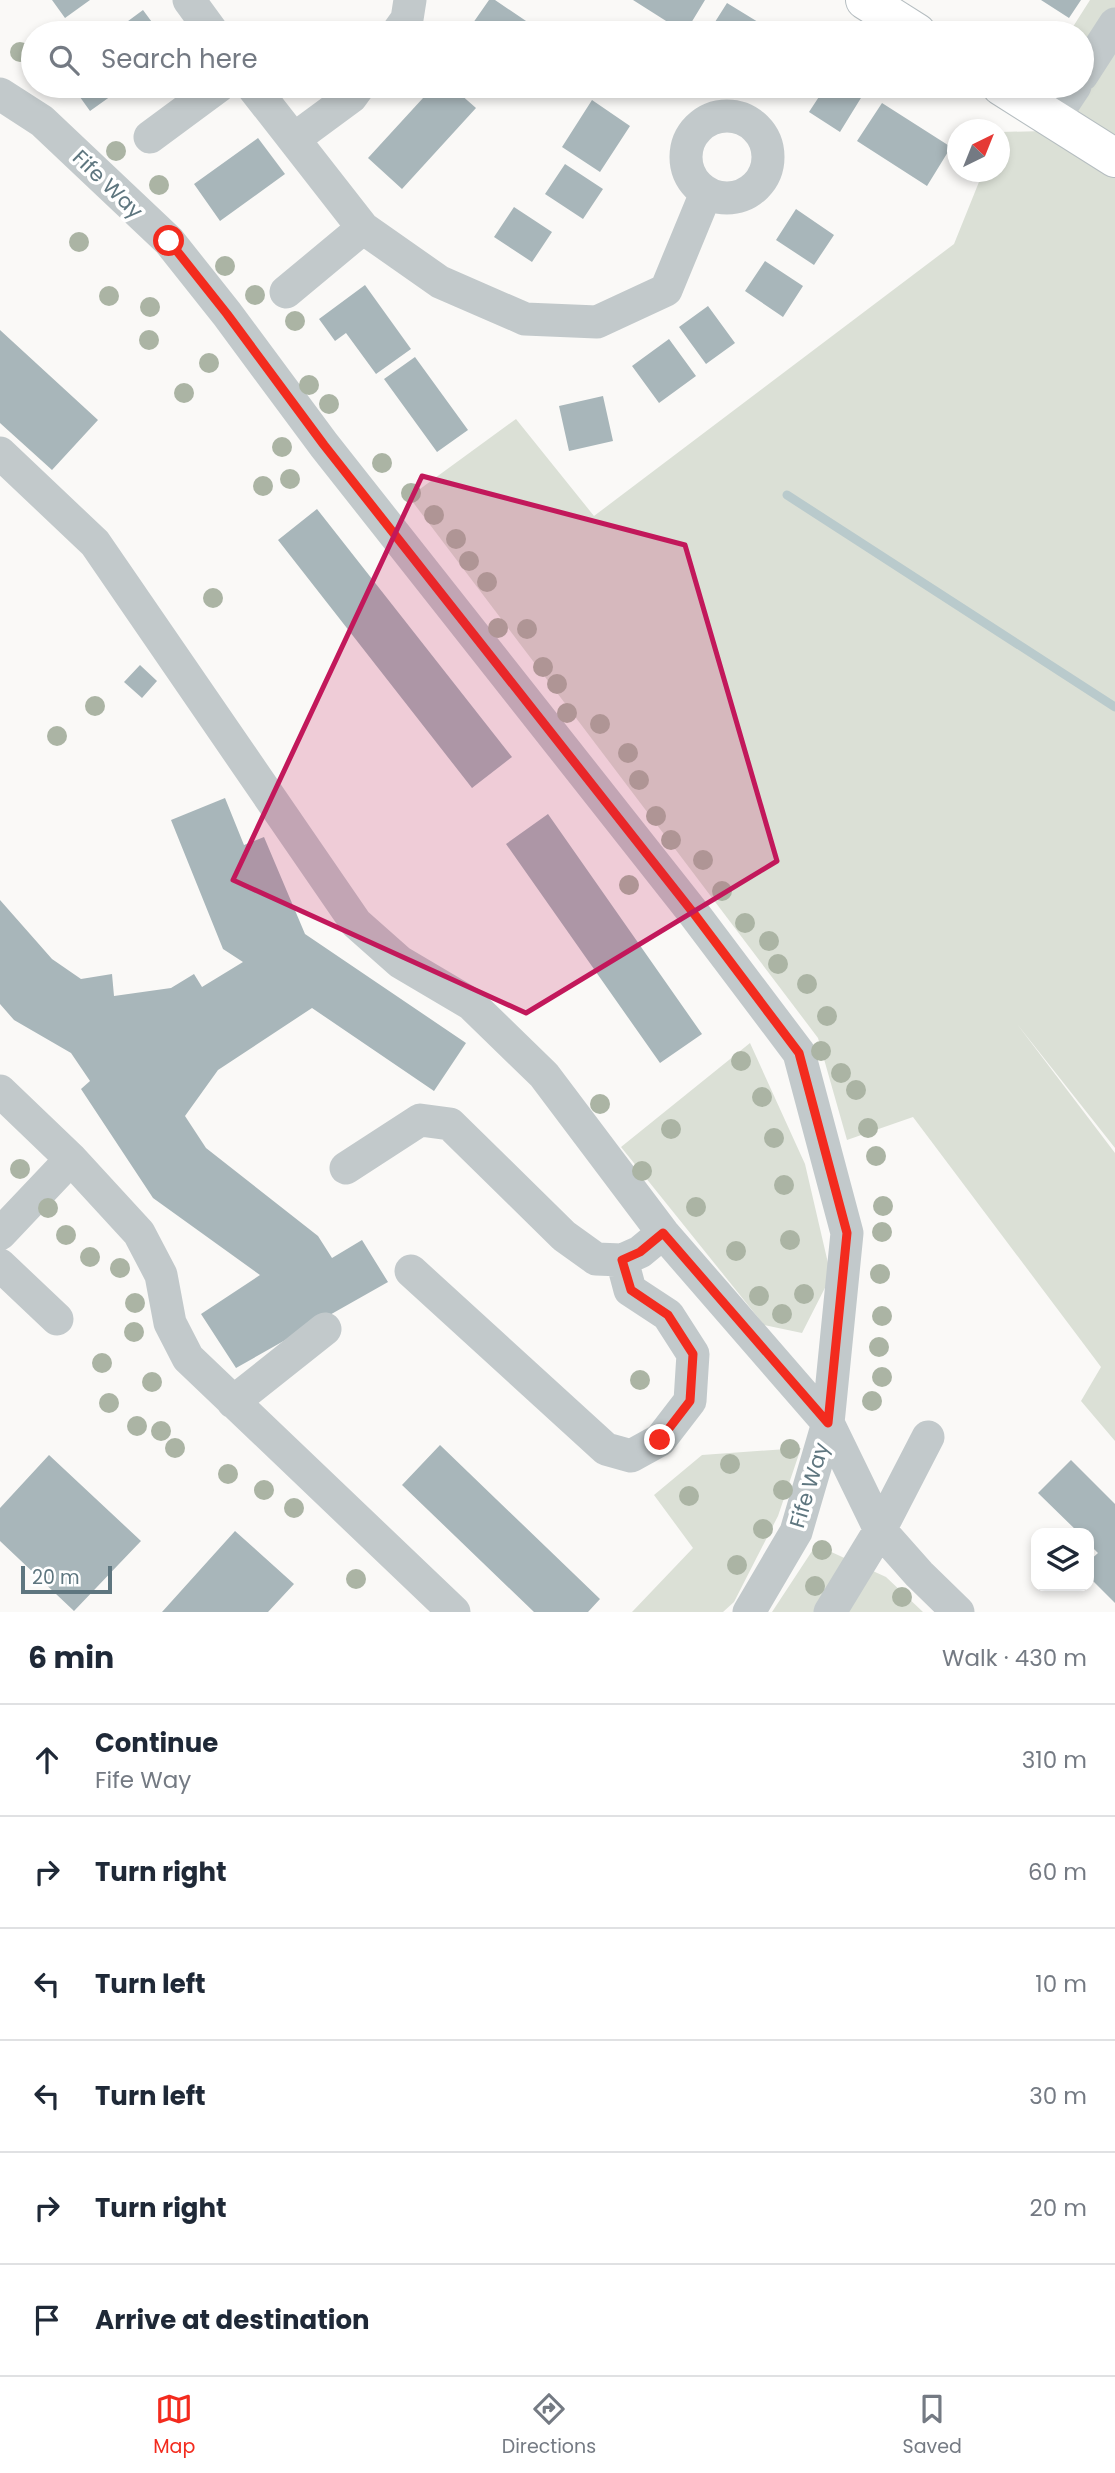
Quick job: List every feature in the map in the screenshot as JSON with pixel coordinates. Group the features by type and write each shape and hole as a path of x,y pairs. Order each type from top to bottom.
{"main road":[{"path":"865,0 899,21"},
{"path":"1020,98 1115,158"}],"street":[{"path":"189,0 204,21"},
{"path":"406,21 410,0"},
{"path":"1094,56 1115,24"},
{"name":"Fife Way","path":"0,94 42,121 169,241 324,445 695,915 799,1053 847,1233 828,1423 796,1532 749,1612"},
{"path":"150,137 203,98"},
{"path":"262,98 363,228 440,282 525,319 597,322 666,290 706,193"},
{"path":"294,139 350,98"},
{"path":"1054,119 1067,98"},
{"path":"286,292 363,228"},
{"path":"0,453 95,543 356,923 400,961 471,1004 544,1075 663,1233 828,1423 880,1530 958,1612"},
{"path":"0,1090 71,1159 139,1233 161,1275 170,1323 188,1358 454,1612"},
{"path":"346,1168 420,1120 450,1124 564,1236 596,1259 622,1260 640,1252 663,1233"},
{"path":"0,1234 71,1159"},
{"path":"411,1271 606,1449 631,1456 660,1440 690,1401 693,1354 668,1315 631,1290 622,1260"},
{"path":"0,1265 57,1319"},
{"path":"233,1402 325,1329"},
{"path":"830,1612 880,1530 928,1437"}],"highlighted area":[{"path":"422,476 685,545 777,861 526,1013 233,880"}],"shaded area":[{"path":"1090,0 1115,0 1115,137 1055,98 1094,98 1094,21 1077,21"},
{"path":"1044,131 1115,177 1115,1148 1017,1024 1115,1153 1115,1441 1081,1401 1101,1367 913,1117 847,1140 818,1038 409,497 516,419 594,516 954,244 979,182 1010,182 1010,132"},
{"path":"750,1043 805,1164 831,1276 802,1333 764,1325 621,1147"},
{"path":"801,1448 778,1516 734,1602 723,1612 632,1612 693,1548 654,1495 702,1455"},
{"path":"816,1545 886,1577 923,1612 772,1612"}],"building":[{"path":"52,0 90,0 65,18"},
{"path":"489,0 495,0 526,21 474,21"},
{"path":"633,0 705,0 692,21 666,21"},
{"path":"1041,0 1081,0 1069,18"},
{"path":"727,3 756,21 716,21"},
{"path":"143,10 151,21 128,21"},
{"path":"81,98 108,98 90,111"},
{"path":"423,98 465,98 476,108 402,189 368,158"},
{"path":"818,98 861,98 840,132 809,112"},
{"path":"592,100 630,126 600,172 562,147"},
{"path":"882,103 947,144 947,154 927,186 857,141"},
{"path":"258,138 285,174 220,221 194,184"},
{"path":"565,164 603,189 583,219 545,194"},
{"path":"514,207 552,232 532,262 494,237"},
{"path":"796,209 834,235 814,265 776,240"},
{"path":"765,261 803,286 783,317 745,291"},
{"path":"365,285 411,349 376,374 346,333 335,341 319,319"},
{"path":"708,306 735,343 706,364 679,327"},
{"path":"0,330 98,420 52,470 0,423"},
{"path":"669,339 696,376 659,403 632,366"},
{"path":"415,357 468,430 437,452 384,379"},
{"path":"603,396 613,441 569,451 559,406"},
{"path":"317,509 512,757 472,788 278,540"},
{"path":"140,665 157,681 142,698 124,682"},
{"path":"225,798 244,845 264,837 305,934 466,1043 434,1091 312,1008 218,1070 185,1116 206,1148 318,1236 332,1258 362,1240 388,1282 236,1368 201,1314 260,1275 153,1198 81,1089 90,1081 71,1053 14,1020 0,1004 0,900 52,959 81,979 112,974 114,996 171,988 194,974 202,987 243,962 223,949 171,820"},
{"path":"548,814 702,1034 660,1063 506,844"},
{"path":"440,1445 600,1599 588,1612 534,1612 402,1485"},
{"path":"49,1455 141,1541 74,1611 0,1541 0,1508"},
{"path":"1071,1460 1115,1504 1115,1603 1094,1582 1094,1557 1098,1553 1094,1549 1094,1528 1074,1528 1038,1493"},
{"path":"235,1531 294,1584 268,1612 162,1612"}],"waterway":[{"path":"787,495 1115,707"}],"route":[{"path":"169,241 324,445 695,915 799,1053 847,1233 828,1423 663,1233 640,1252 622,1260 631,1290 668,1315 693,1354 690,1401 660,1440"}]}
